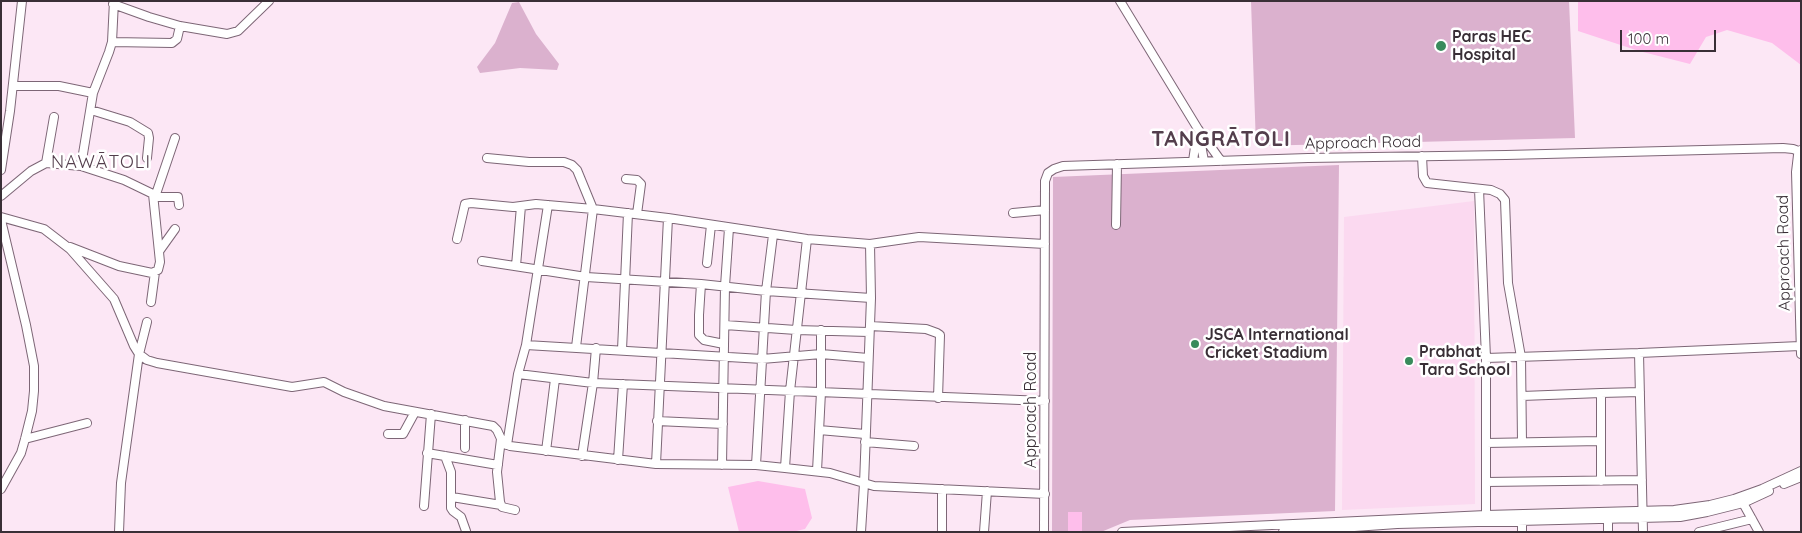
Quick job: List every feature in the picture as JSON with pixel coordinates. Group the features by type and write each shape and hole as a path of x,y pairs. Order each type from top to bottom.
{"street":[{"path":"1,170 13,86 22,1"},
{"path":"81,166 93,93 112,42 113,3 180,26 222,34 232,34 244,26 269,1"},
{"path":"1120,1 1199,132 1204,161"},
{"path":"112,42 172,43 177,39 180,26"},
{"path":"13,86 58,86 93,93"},
{"path":"91,110 130,122 148,133 147,158"},
{"path":"46,163 54,117"},
{"path":"1199,132 1208,134 1223,160"},
{"path":"1194,162 1199,132"},
{"path":"151,302 155,272 160,262 155,197 175,138"},
{"name":"Approach Road","path":"1044,532 1045,181 1048,174 1054,169 1063,166 1223,160 1783,148 1800,151 1796,172 1801,354"},
{"path":"1422,156 1423,176 1427,183 1496,192 1505,200 1508,283 1521,357 1522,442"},
{"path":"487,158 529,162 564,162 578,170 593,209 576,347"},
{"path":"1,196 31,171 46,163 81,166 144,188 155,197 178,197 179,205"},
{"path":"1116,226 1118,164"},
{"path":"626,179 637,180 641,184 637,214"},
{"path":"1478,189 1486,358 1486,518"},
{"path":"457,239 465,204 471,203 506,206 536,204 593,209 668,218 773,235 870,244 919,237 1045,244"},
{"path":"501,504 498,465 526,345 548,205"},
{"path":"516,266 521,206"},
{"path":"1013,213 1045,210"},
{"path":"622,350 628,213"},
{"path":"1,489 26,439 34,397 34,366 1,218 44,229 66,245 114,299 130,338 139,354 147,360 292,387 324,382 344,392 384,406 493,426 498,430 504,442"},
{"path":"656,464 668,218"},
{"path":"706,263 711,225"},
{"path":"160,250 175,228"},
{"path":"722,465 724,344 730,228"},
{"path":"756,465 766,291 773,235"},
{"path":"785,468 793,356 807,239"},
{"path":"861,532 871,298 870,244"},
{"path":"66,245 119,266 155,272"},
{"path":"482,261 625,280 701,284 800,294 871,298"},
{"path":"701,284 698,315 700,335 704,340 724,344"},
{"path":"119,532 121,483 139,354 147,322"},
{"path":"725,325 796,330 926,330 937,333 940,335 938,398"},
{"path":"817,471 820,430 821,330"},
{"path":"526,345 762,359 821,354 868,358"},
{"path":"1486,358 1800,346"},
{"path":"582,456 593,383 596,348"},
{"path":"1639,353 1643,532"},
{"path":"518,374 593,383 1045,401"},
{"path":"546,451 555,379"},
{"path":"618,460 623,384"},
{"path":"1522,396 1640,392"},
{"path":"1601,394 1601,481"},
{"path":"388,434 403,434 415,412"},
{"path":"424,506 431,414"},
{"path":"465,420 465,448"},
{"path":"658,421 723,424"},
{"path":"26,439 87,424"},
{"path":"820,430 914,446"},
{"path":"1486,443 1601,441"},
{"path":"504,442 546,451 656,464 756,465 817,471 874,486 1045,494"},
{"path":"427,453 498,465"},
{"path":"445,456 451,472 452,511 461,517 466,531"},
{"path":"1284,532 1350,530 1450,523 1486,518 1522,521 1608,518 1643,514 1710,505 1762,489 1801,471"},
{"path":"1122,532 1486,518 1643,514 1692,515 1743,503 1801,477"},
{"path":"1486,482 1642,480"},
{"path":"942,489 942,532"},
{"path":"984,532 987,492"},
{"path":"452,497 501,504 504,508 515,510"},
{"path":"1743,503 1759,532"},
{"path":"1608,518 1608,532"},
{"path":"1700,532 1752,519"},
{"path":"1522,521 1522,532"},
{"path":"1448,532 1450,523"}],"shaded area":[{"path":"1251,1 1569,1 1575,138 1256,146"},
{"path":"1578,1 1801,1 1801,65 1772,43 1727,30 1706,37 1690,64 1639,51 1578,31"},
{"path":"519,2 536,34 559,64 557,70 520,68 480,73 477,67 495,43 512,3"},
{"name":"JSCA International Cricket Stadium","path":"1339,165 1335,511 1130,520 1101,532 1052,532 1053,177"},
{"name":"Prabhat Tara School","path":"1474,201 1475,504 1342,510 1344,217"},
{"path":"758,481 805,489 812,518 805,529 792,532 739,532 728,487"},
{"path":"1068,512 1082,512 1082,532 1068,532"}],"place":[{"name":"Paras HEC Hospital","path":"1441,46"},
{"name":"JSCA International Cricket Stadium","path":"1195,344"},
{"name":"Prabhat Tara School","path":"1409,361"}],"district":[{"name":"TANGRĀTOLI","path":"1221,140"},
{"name":"NAWĀTOLI","path":"101,163"}]}
